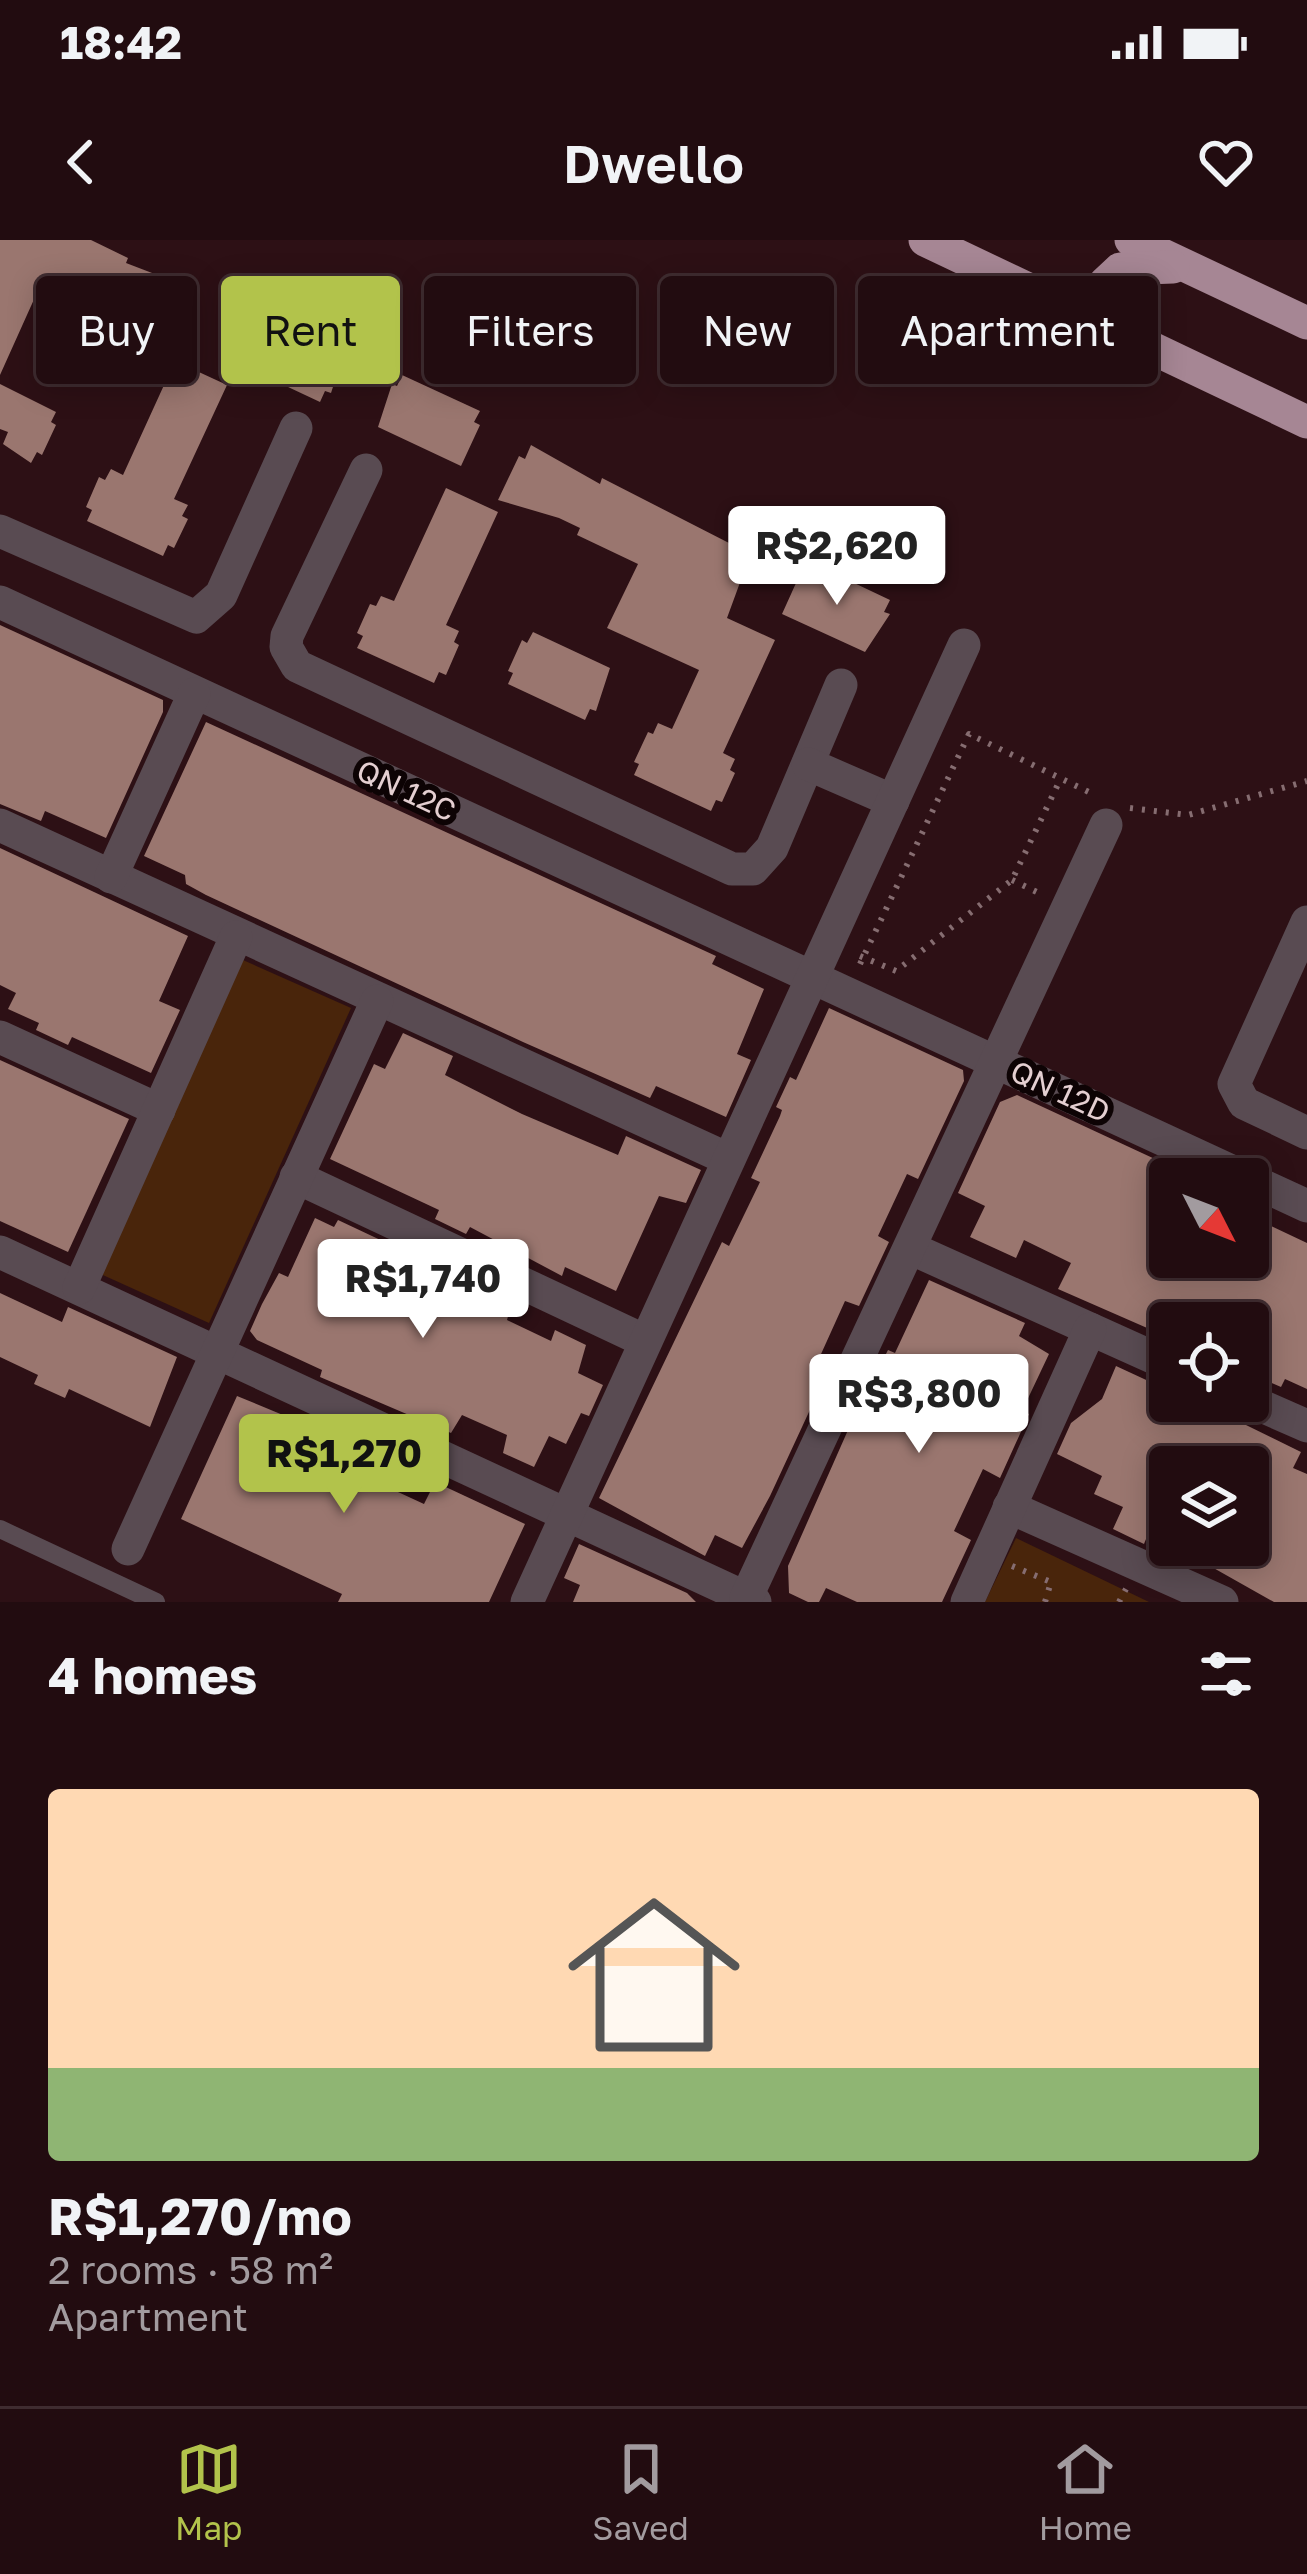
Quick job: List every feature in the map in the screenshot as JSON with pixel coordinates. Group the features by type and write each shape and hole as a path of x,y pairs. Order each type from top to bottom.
{"highway":[{"path":"926,240 1000,276"},
{"path":"1131,240 1307,323"},
{"path":"1113,276 1120,269 1139,265 1187,268"},
{"path":"1158,352 1307,422"}],"street":[{"path":"0,531 196,617 221,595 296,428"},
{"path":"366,470 287,636 286,647 297,666 742,872 764,860 772,848 841,685"},
{"name":"QN 12C","path":"0,602 828,985"},
{"path":"527,1602 728,1159 828,985 830,940 964,645"},
{"path":"111,877 194,694"},
{"path":"808,764 893,801"},
{"path":"0,1252 751,1600 1110,810"},
{"path":"0,825 728,1159"},
{"path":"1307,922 1234,1084 1244,1103 1307,1133"},
{"path":"79,1288 236,937"},
{"name":"QN 12D","path":"828,985 1307,1206"},
{"path":"128,1550 377,1001"},
{"path":"0,1037 159,1110"},
{"path":"296,1177 645,1341"},
{"path":"910,1248 1149,1356"},
{"path":"967,1602 1090,1329"},
{"path":"1269,1409 1307,1426"},
{"path":"1010,1507 1222,1602"}],"lane":[{"path":"0,1529 156,1602"}],"path":[{"path":"828,985 863,958 969,734 1060,778 1110,810 1188,815 1307,781"},
{"path":"830,940 896,971 1012,880 1060,778"},
{"path":"988,1556 1051,1582 1045,1602"}],"shaded area":[{"path":"236,957 351,1008 209,1323 94,1271"},
{"path":"1016,1538 1149,1602 985,1602"}],"building":[{"path":"0,240 91,240 128,258 126,263 160,276 36,276 36,295 0,375"},
{"path":"197,371 227,385 174,499 188,505 182,516 188,519 174,548 168,545 163,556 87,521 92,510 86,507 99,477 105,480 111,469 123,475 165,384 197,384"},
{"path":"402,375 480,411 474,422 480,425 461,466 378,427 392,384 397,386"},
{"path":"0,384 56,412 51,422 56,425 42,455 37,452 31,463 3,444 8,432 0,429"},
{"path":"282,384 334,384 320,402"},
{"path":"531,445 600,484 602,478 729,543 731,537 753,547 727,618 775,640 723,753 735,759 730,770 735,773 722,802 716,800 711,811 634,775 639,764 634,762 648,732 653,734 658,723 672,729 699,670 607,628 638,564 577,535 580,528 559,518 498,500 519,456 525,459"},
{"path":"446,488 498,512 446,625 459,631 454,642 459,645 446,675 439,672 434,683 357,648 363,636 357,633 370,604 376,606 381,596 394,601"},
{"path":"812,563 890,600 884,612 890,614 865,652 782,614 801,572 807,575"},
{"path":"0,625 163,700 163,712 106,838 45,811 41,821 0,804"},
{"path":"533,632 610,668 596,711 590,709 585,720 508,684 513,673 508,671 522,640 527,643"},
{"path":"206,722 716,956 712,964 764,989 737,1054 751,1060 726,1117 656,1086 650,1098 523,1042 206,895 186,884 185,875 144,856"},
{"path":"0,848 188,936 159,1001 180,1010 151,1073 72,1037 68,1045 36,1030 39,1023 8,1009 16,993 0,985"},
{"path":"829,1008 963,1070 964,1081 918,1179 907,1174 878,1236 889,1242 859,1306 845,1301 812,1374 822,1379 815,1399 742,1548 715,1535 705,1556 599,1498 722,1242 729,1246 760,1182 751,1178 780,1116 782,1110 776,1107 790,1077 796,1080"},
{"path":"403,1033 453,1056 445,1075 522,1114 618,1155 626,1136 701,1170 686,1203 659,1196 616,1291 565,1267 562,1276 470,1227 466,1234 435,1219 439,1210 330,1159 374,1064 385,1069"},
{"path":"0,1060 129,1119 68,1252 0,1221"},
{"path":"1017,1095 1153,1158 1149,1158 1149,1278 1269,1278 1269,1225 1307,1243 1307,1389 1285,1379 1281,1387 1269,1382 1269,1302 1149,1302 1149,1329 1058,1289 1071,1263 1024,1240 1016,1258 970,1237 985,1206 958,1193 1000,1102"},
{"path":"315,1218 334,1227 338,1220 512,1302 507,1320 551,1341 555,1330 586,1345 578,1373 603,1385 589,1416 581,1413 566,1444 549,1436 534,1467 503,1453 507,1435 462,1415 451,1433 320,1377 322,1370 257,1340 250,1331 262,1304 279,1273 288,1277"},
{"path":"929,1280 1025,1323 1019,1336 1049,1354 1022,1411 1029,1414 1000,1478 983,1469 954,1531 971,1540 942,1602 857,1602 826,1588 819,1602 808,1602 789,1593 788,1566 852,1421 888,1350 895,1353"},
{"path":"0,1293 62,1322 68,1307 177,1357 150,1427 69,1389 65,1398 34,1384 38,1375 0,1357"},
{"path":"1116,1366 1149,1381 1149,1422 1240,1422 1301,1452 1293,1468 1307,1474 1307,1602 1274,1602 1210,1566 1269,1566 1269,1446 1149,1446 1149,1532 1144,1544 1113,1529 1123,1507 1094,1494 1102,1476 1057,1454 1071,1423 1102,1399"},
{"path":"237,1396 307,1425 309,1418 371,1447 359,1474 424,1504 435,1482 525,1524 489,1602 338,1602 342,1594 181,1519"},
{"path":"579,1544 687,1593 696,1602 573,1602 580,1585 564,1578"}]}
